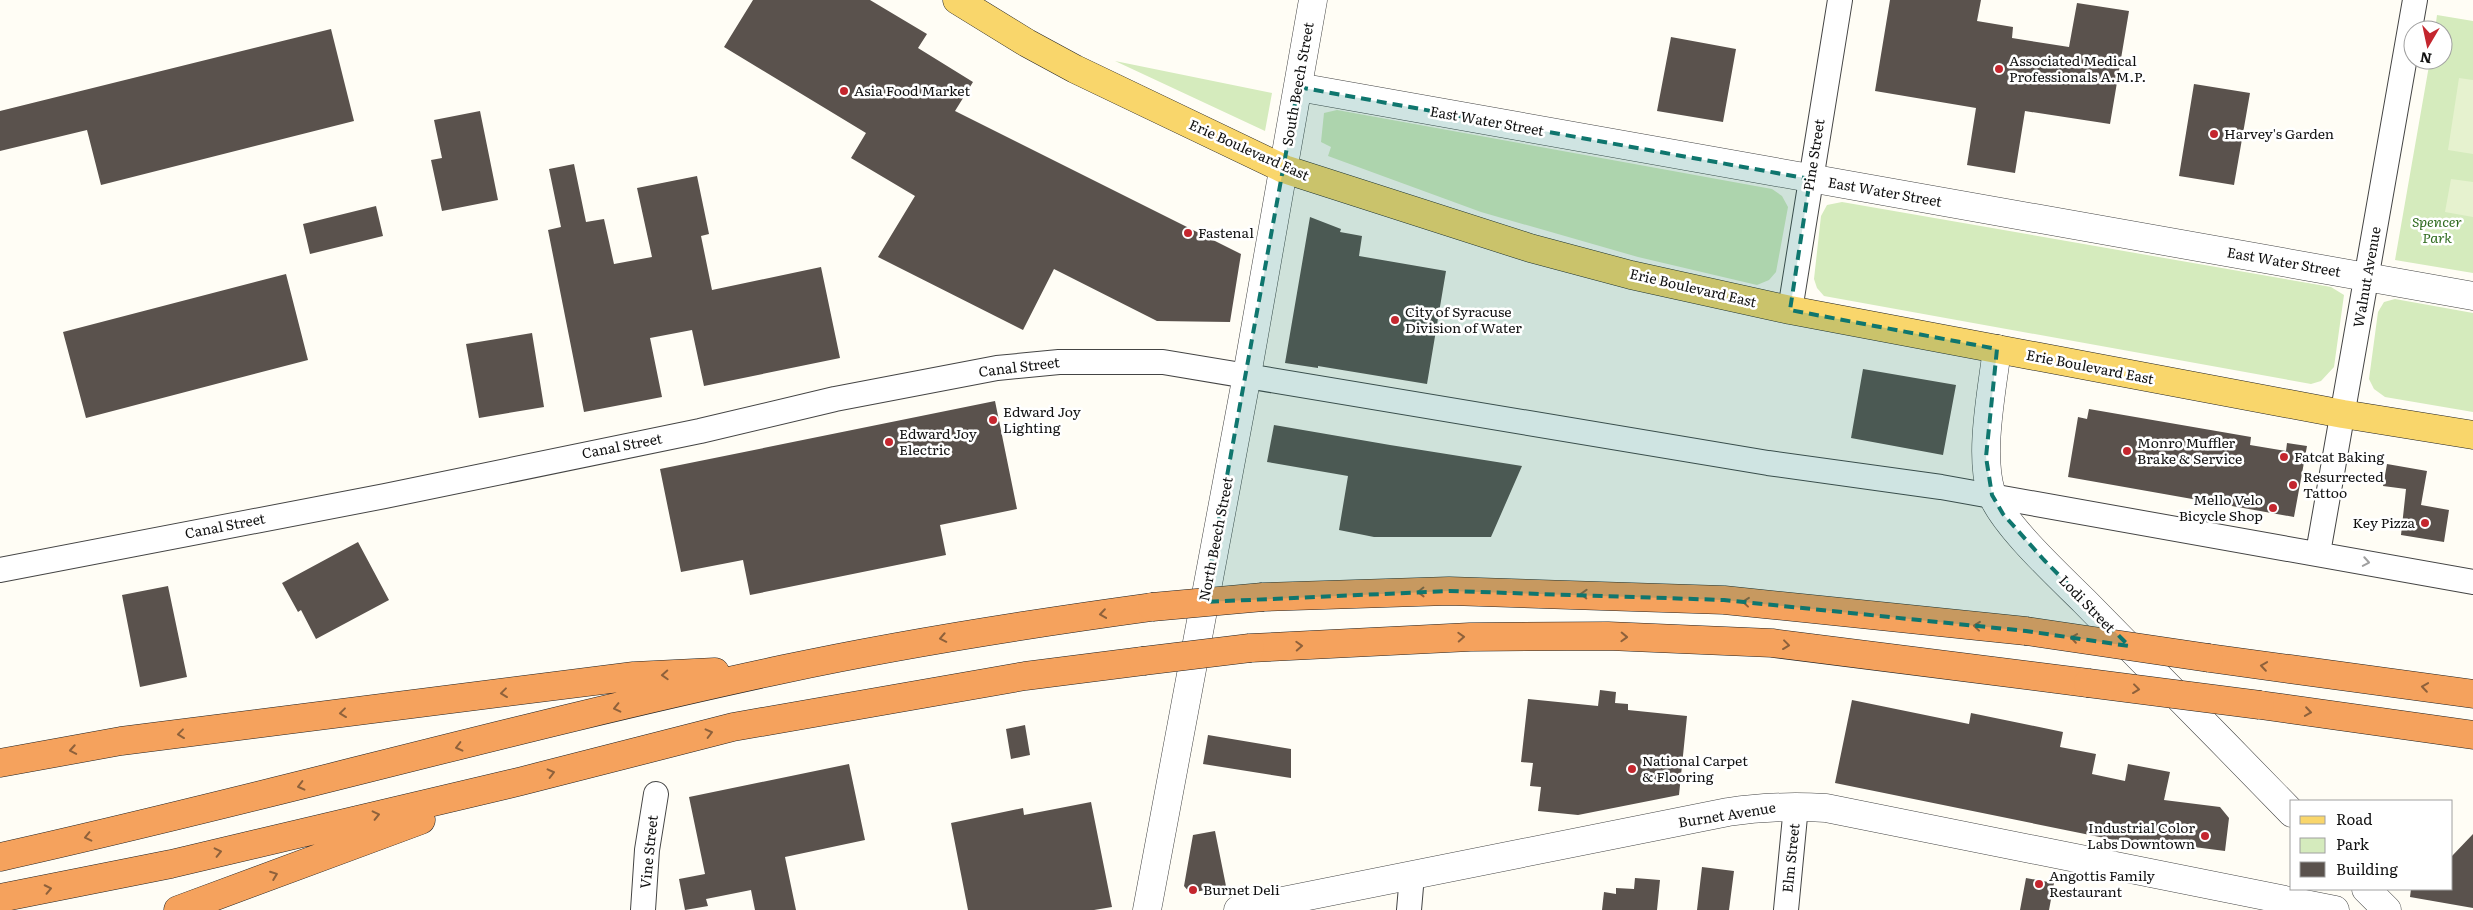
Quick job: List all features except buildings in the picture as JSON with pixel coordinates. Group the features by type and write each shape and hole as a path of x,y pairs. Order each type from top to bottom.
{"highway":[{"path":"0,857 136,827 784,669 984,630 1152,607 1263,597 1449,591 1724,600 2026,631 2473,694"},
{"path":"0,898 171,864 522,781 733,726 1025,676 1250,648 1470,637 1637,637 1772,643 2260,705 2473,735"},
{"path":"0,762 121,742 634,676 784,669"},
{"path":"178,910 522,781"}],"main road":[{"name":"Erie Boulevard East","path":"957,0 1075,69 1284,168 1530,248 1631,275 1790,310 2343,414 2473,435"}],"street":[{"name":"South Beech Street","path":"1284,168 1313,0"},
{"name":"Pine Street","path":"1790,310 1840,0"},
{"name":"Walnut Avenue","path":"2318,553 2416,0"},
{"name":"East Water Street","path":"1298,88 2473,296"},
{"name":"North Beech Street","path":"1147,910 1284,168"},
{"name":"Lodi Street","path":"1997,349 1986,457 1987,478 1992,495 2003,514 2044,560 2290,811"},
{"name":"Canal Street","path":"0,570 385,496 700,430 834,399 997,368 1059,362 1163,362 1768,463 1992,495 2473,582"},
{"name":"Vine Street","path":"643,910 647,850 656,794"},
{"name":"Burnet Avenue","path":"1238,910 1765,806 1826,808 2298,895 2335,910"},
{"name":"Elm Street","path":"1786,910 1796,806"},
{"path":"1409,910 1412,875"},
{"path":"2367,890 2387,910"}],"highlighted area":[{"path":"1298,87 1810,179 1790,310 1997,349 1986,457 1992,495 2003,514 2044,560 2129,646 2026,631 1724,600 1449,591 1204,602"}],"green space":[{"name":"Spencer Park","path":"2437,15 2473,21 2473,273 2395,260 2428,70 2453,70 2453,20 2436,20"},
{"path":"1115,61 1272,93 1265,131"},
{"path":"2459,78 2473,80 2473,154 2448,150"},
{"path":"1337,110 1772,189 1782,196 1788,207 1776,272 1769,280 1757,285 1638,257 1481,212 1328,156 1331,147 1321,142 1324,113"},
{"path":"2451,179 2473,182 2473,217 2445,212"},
{"path":"1842,202 2331,287 2344,295 2334,367 2321,381 2311,384 1824,296 1817,288 1814,279 1821,216 1827,205"},
{"path":"2395,299 2473,313 2473,412 2385,397 2374,389 2369,379 2378,312 2384,302"}],"place":[{"name":"Associated Medical Professionals A.M.P.","path":"1999,69"},
{"name":"Asia Food Market","path":"844,91"},
{"name":"Harvey's Garden","path":"2214,134"},
{"name":"Fastenal","path":"1188,233"},
{"name":"City of Syracuse Division of Water","path":"1395,320"},
{"name":"Edward Joy Lighting","path":"993,420"},
{"name":"Edward Joy Electric","path":"889,442"},
{"name":"Monro Muffler Brake & Service","path":"2127,451"},
{"name":"Fatcat Baking","path":"2284,457"},
{"name":"Resurrected Tattoo","path":"2293,485"},
{"name":"Mello Velo Bicycle Shop","path":"2273,508"},
{"name":"Key Pizza","path":"2425,523"},
{"name":"National Carpet & Flooring","path":"1632,769"},
{"name":"Industrial Color Labs Downtown","path":"2205,836"},
{"name":"Angottis Family Restaurant","path":"2039,884"},
{"name":"Burnet Deli","path":"1193,890"}]}
